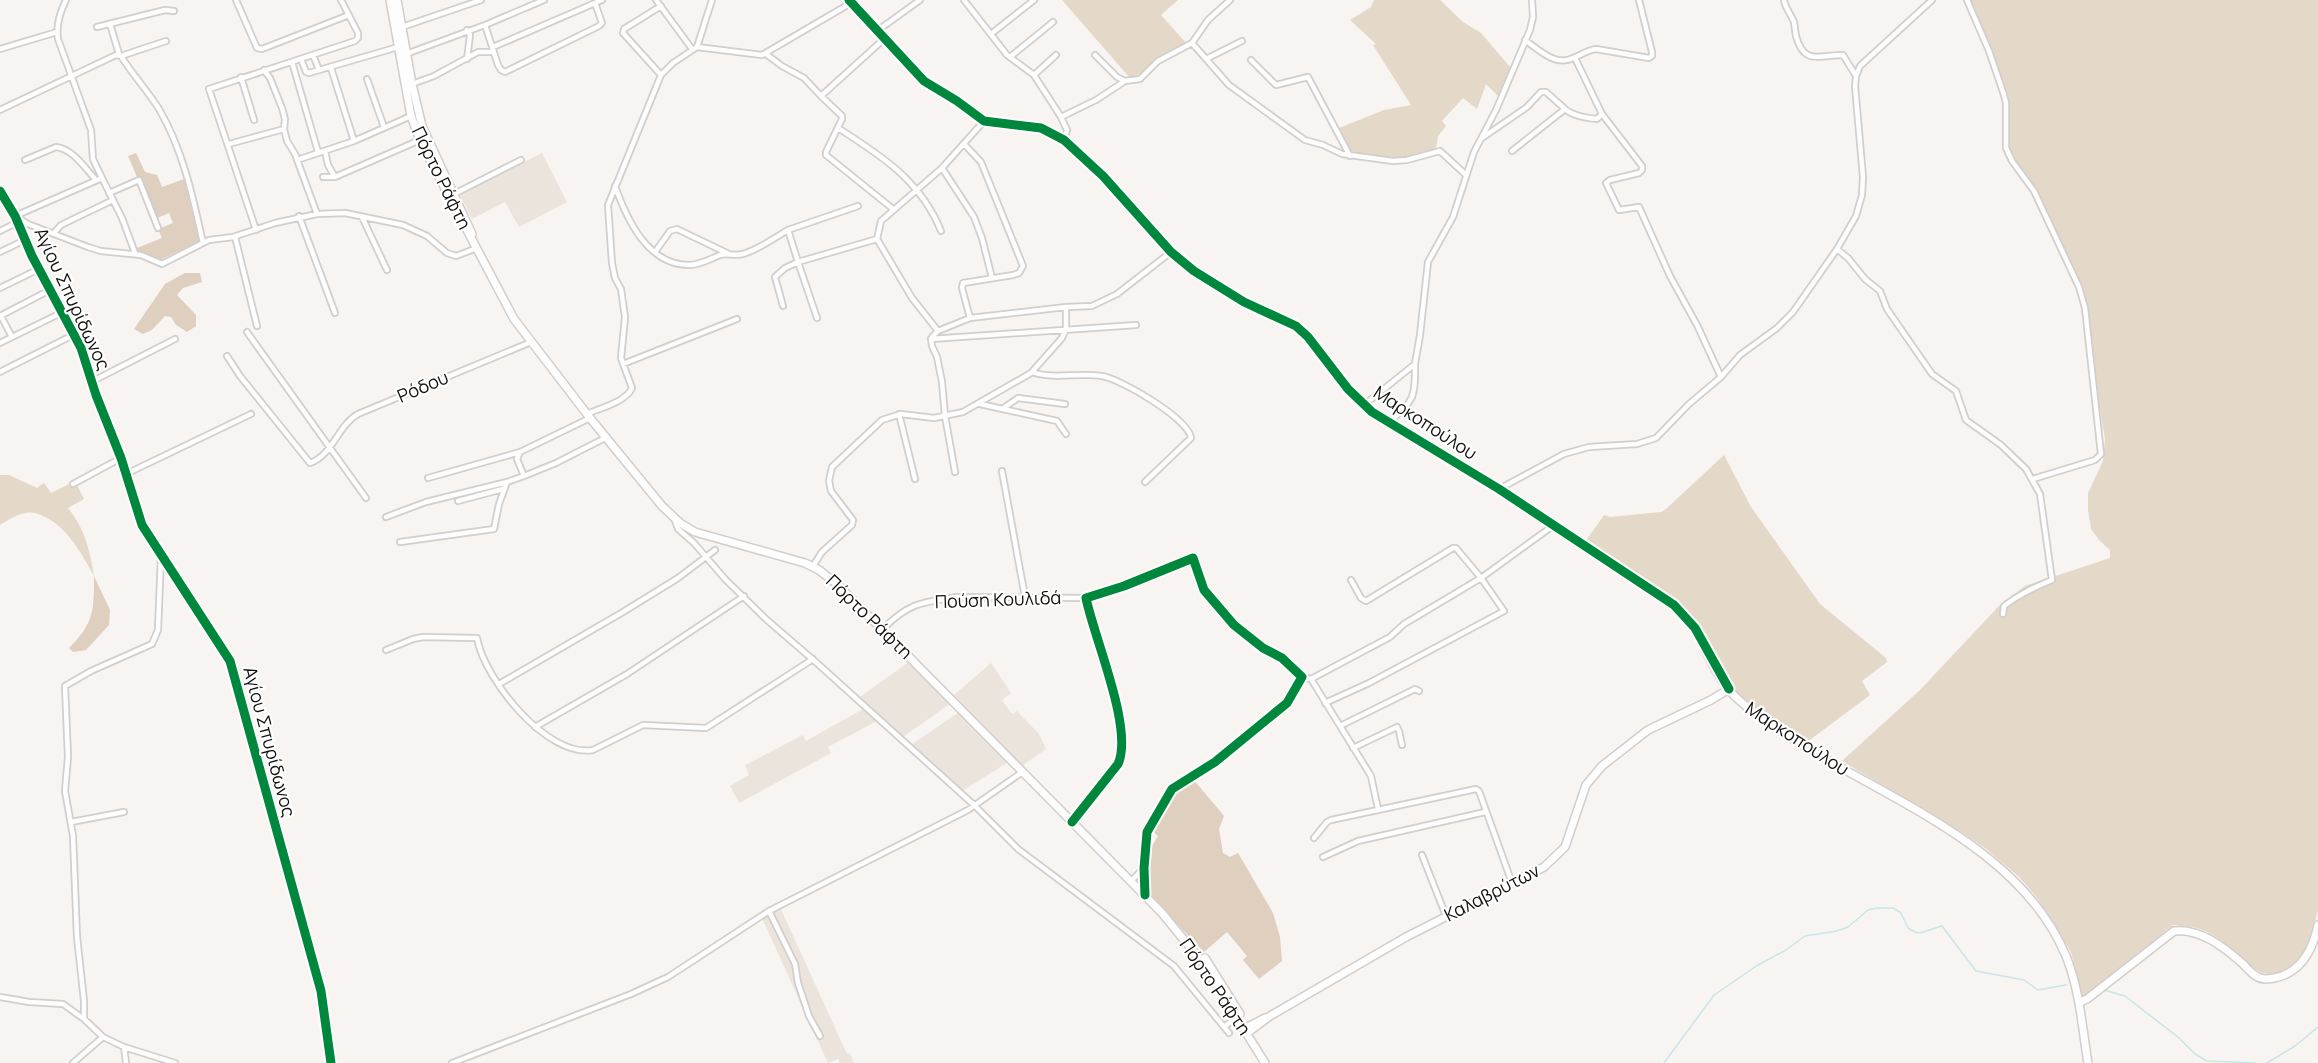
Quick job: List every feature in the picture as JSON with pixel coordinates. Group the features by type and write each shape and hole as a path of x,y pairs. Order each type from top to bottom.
{"main road":[{"name":"Πόρτο Ράφτη","path":"390,0 411,116 420,140 504,302 531,342 605,438 674,518 698,533 813,566 838,585 1203,954 1265,1063"},
{"name":"Πόρτο Ράφτη","path":"397,0 412,84 424,132 468,221 477,248"},
{"name":"Μαρκοπούλου","path":"850,1 924,81 984,121 1041,128 1065,140 1110,184 1171,252 1194,272 1220,289 1296,326 1308,337 1348,389 1364,405 1388,423 1499,489 1674,605 1695,628 1729,689 1766,721 1846,771 1971,843 2012,878 2042,914 2065,954 2080,1002 2088,1063"},
{"name":"Καλαβρύτων","path":"1247,1029 1406,937 1544,867 1565,847 1586,785 1602,766 1648,730 1729,689"},
{"name":"Πόρτο Ράφτη","path":"1162,913 1198,956 1237,1017 1271,1063"},
{"path":"2080,1002 2174,931 2186,931 2205,937 2229,953 2256,976 2268,979 2290,973 2301,963 2312,946 2318,925"}],"street":[{"path":"66,0 57,32 71,77 92,130 93,159 99,179"},
{"path":"236,0 257,48 262,49 349,15"},
{"path":"256,230 209,89 357,40 358,33 341,0"},
{"path":"402,27 481,0"},
{"path":"406,54 544,0"},
{"path":"412,84 434,76 478,52 494,50 602,0"},
{"path":"656,0 695,48 757,55 766,54 850,1"},
{"path":"428,478 520,452 629,393 632,388 623,364 625,317 621,289 615,278 612,263 608,205 661,75 695,48 712,0"},
{"path":"877,31 920,0"},
{"path":"964,0 1010,57 1034,75 1061,117 1067,130 1065,140"},
{"path":"991,33 1034,0"},
{"path":"1061,117 1096,100 1125,81 1140,79 1158,61 1192,43 1208,20 1230,0"},
{"path":"1388,423 1410,404 1414,395 1414,364 1420,335 1428,262 1452,217 1466,175 1526,40 1533,17 1532,0"},
{"path":"1526,40 1558,62 1566,62 1589,50 1596,49 1645,58 1652,56 1639,0"},
{"path":"1784,0 1794,21 1797,38 1806,54 1816,58 1842,55 1856,76"},
{"path":"1967,0 1989,51 2006,103 2006,148 2012,161 2034,191 2079,287 2085,308 2102,453 2095,460 2033,479"},
{"path":"1499,489 1564,454 1606,444 1650,441 1721,377 1740,356 1777,328 1793,312 1837,249 1856,216 1862,195 1863,177 1857,122 1856,76 1860,66 1931,1"},
{"path":"485,25 501,70 505,72 599,26 602,23 595,3"},
{"path":"661,6 624,29 623,33 661,75"},
{"path":"97,27 165,10 174,11"},
{"path":"1010,57 1053,22"},
{"path":"110,24 120,55 147,91 168,127 189,181 203,243"},
{"path":"467,30 470,35 467,59"},
{"path":"0,49 57,32"},
{"path":"821,96 884,39"},
{"path":"1206,59 1242,40"},
{"path":"0,110 120,55 166,41"},
{"path":"1192,43 1229,85 1305,140 1350,156 1394,161 1440,151 1466,175"},
{"path":"301,59 306,72 331,68 398,47"},
{"path":"766,54 804,78 842,116 826,155 893,209"},
{"path":"313,55 319,70"},
{"path":"1034,75 1056,55"},
{"path":"1095,55 1117,78 1125,81"},
{"path":"1575,58 1602,114 1642,166 1639,172 1610,180 1606,183 1607,188 1619,210 1639,207 1670,276 1697,325 1721,377"},
{"path":"1251,60 1276,85 1308,77 1350,156"},
{"path":"292,62 318,152"},
{"path":"331,68 354,141"},
{"path":"264,70 270,78 282,108 285,119 284,129 317,214"},
{"path":"241,77 254,120"},
{"path":"367,80 384,127"},
{"path":"1482,138 1527,107 1543,91 1577,116 1597,119 1602,114"},
{"path":"1512,151 1565,109"},
{"path":"297,160 354,141 411,116"},
{"path":"938,331 912,298 877,239 881,221 942,168 984,121"},
{"path":"838,128 893,165 927,202 941,231"},
{"path":"229,144 284,129"},
{"path":"323,177 335,177 420,140"},
{"path":"964,144 981,162 1023,266 1019,273 963,283 962,288 970,318"},
{"path":"25,160 61,147 78,160 99,179 109,193 135,253"},
{"path":"325,151 328,165 335,177"},
{"path":"454,194 521,160"},
{"path":"942,168 974,217 992,278"},
{"path":"15,216 99,179"},
{"path":"109,193 139,180 158,228"},
{"path":"615,186 623,210 637,232 654,252 669,262 691,265 722,255 748,252 788,230 858,206"},
{"name":"Αγίου Σπυρίδωνος","path":"1,195 15,216 39,269 75,334 121,458 142,525 230,661 319,981 331,1063"},
{"path":"54,233 61,225 113,200"},
{"path":"15,216 28,224 101,251 135,253 162,264 203,243 235,237 299,216 317,214 345,213 403,225 427,236 451,255 460,255 477,248"},
{"path":"299,216 335,313"},
{"path":"362,216 387,270"},
{"path":"0,231 28,224"},
{"path":"654,252 670,231 677,229 729,254"},
{"path":"788,230 817,318"},
{"path":"235,237 257,326"},
{"path":"783,306 775,277 785,268 798,262 877,239"},
{"path":"0,252 25,240"},
{"path":"1837,249 1844,253 1865,279 1880,291 1887,309 1932,374 1956,391 1966,420 2018,459 2033,479 2042,506 2052,580 2029,589 2011,600 2004,606 2003,614"},
{"path":"931,339 938,331 970,318 1092,306 1117,294 1171,252"},
{"path":"0,288 39,269"},
{"path":"12,337 0,316 50,290"},
{"path":"813,566 822,552 852,525 853,520 831,491 829,481 832,467 882,420 900,414 934,418 963,412 1032,372 1062,338 1066,329 1066,307"},
{"path":"0,343 63,312"},
{"path":"623,364 737,319"},
{"path":"931,339 1136,325"},
{"path":"247,332 366,498"},
{"path":"0,372 75,334"},
{"path":"93,381 175,339"},
{"path":"931,339 942,382 945,416 955,472"},
{"name":"Ρόδου","path":"329,448 349,419 358,414 531,342"},
{"path":"227,356 240,376 310,463 329,448"},
{"path":"1364,405 1414,364"},
{"path":"1032,372 1044,376 1107,377 1166,408 1190,432 1191,438 1145,482"},
{"path":"1002,409 1018,398 1065,404"},
{"path":"980,404 1057,421 1066,434"},
{"path":"126,474 251,414"},
{"path":"900,414 915,479"},
{"path":"386,517 426,502 524,476 556,463 605,438"},
{"path":"520,452 517,459 524,476"},
{"path":"73,484 121,458"},
{"path":"1002,471 1025,597"},
{"path":"400,542 494,529 503,489 507,482"},
{"path":"458,501 503,489"},
{"path":"674,518 678,529 767,620 974,805 1018,849 1162,956 1186,979 1229,1033"},
{"path":"1145,895 1144,868 1148,832 1172,789 1215,762 1287,703 1302,677 1311,679 1389,637 1404,624 1481,578 1554,525"},
{"path":"694,543 698,533"},
{"path":"1325,703 1369,683 1504,611 1456,548 1452,548 1366,601 1363,600 1351,580"},
{"path":"500,684 623,612 715,550"},
{"path":"84,1019 84,1000 76,937 74,854 65,791 68,757 65,686 91,671 153,644 158,630 161,556"},
{"name":"Πούση Κουλιδά","path":"883,629 916,604 957,597 1086,598 1124,586 1193,558 1204,590 1234,626 1263,648 1282,658 1302,677"},
{"path":"535,727 618,679 744,596"},
{"path":"1072,822 1118,764 1122,755 1123,743 1115,698 1086,598"},
{"path":"386,650 423,637 477,638 480,653 516,710 551,739 585,751 593,750 643,725 668,724 706,728 813,659"},
{"path":"1311,679 1371,776 1378,809"},
{"path":"1340,726 1406,693"},
{"path":"1346,736 1349,723"},
{"path":"1353,748 1396,727 1400,731 1402,745"},
{"path":"452,1063 631,994 668,977 769,911 948,820 1021,772"},
{"path":"1314,838 1331,820 1476,789 1479,791 1512,882"},
{"path":"1323,857 1358,841 1485,812"},
{"path":"71,822 124,813"},
{"path":"1422,855 1446,916"},
{"path":"1131,881 1144,868"},
{"path":"769,911 795,964 798,983 809,1016 820,1035"},
{"path":"0,997 63,1005 84,1019 102,1037 124,1047 175,1063"},
{"path":"1224,1027 1237,1017"},
{"path":"73,1063 102,1037"},
{"path":"124,1047 126,1063"}],"shaded area":[{"path":"1062,0 1178,0 1161,15 1187,44 1160,56 1144,72 1130,78"},
{"path":"1374,0 1440,0 1463,22 1481,33 1510,67 1499,97 1486,84 1477,109 1463,98 1442,121 1446,126 1438,136 1436,148 1397,160 1353,155 1339,128 1384,110 1411,105 1373,45 1376,44 1350,20 1371,7"},
{"path":"1969,0 2318,0 2318,910 2305,950 2292,966 2284,971 2262,973 2217,937 2194,927 2173,925 2083,999 2071,952 2038,899 2019,877 1985,848 1955,828 1842,761 1920,690 1998,607 2025,586 2110,558 2110,550 2091,529 2088,510 2088,493 2103,461 2105,439 2096,388 2088,310 2037,193 2010,155 2007,143 2008,101 1986,36"},
{"path":"136,153 145,172 157,175 162,187 184,179 200,241 160,260 138,251 137,248 162,238 158,229 173,223 169,213 155,219 128,156"},
{"path":"542,153 567,202 519,227 505,202 472,219 460,195"},
{"path":"185,273 200,273 202,282 183,288 177,295 196,315 196,326 187,332 176,325 171,317 165,316 152,330 143,334 134,329 165,284"},
{"path":"1724,455 1751,507 1820,604 1886,658 1887,662 1862,681 1870,695 1807,742 1767,717 1740,696 1727,679 1688,612 1585,542 1604,515 1610,517 1661,512 1666,509"},
{"path":"0,475 9,475 37,488 44,483 51,493 75,481 84,499 68,508 86,540 94,576 70,538 55,523 45,517 31,512 21,514 0,525"},
{"path":"94,576 110,610 109,625 86,650 73,652 69,648 83,631 91,616"},
{"path":"910,661 951,703 903,737 860,697"},
{"path":"991,663 1011,693 1002,700 1012,714 1017,711 1039,734 1046,749 1022,766 954,695"},
{"path":"865,708 877,721 828,747 831,753 739,803 730,786 749,775 745,765 803,735 806,741"},
{"path":"959,712 1007,763 962,791 911,745"},
{"path":"1193,779 1224,816 1219,829 1223,853 1230,857 1238,853 1273,913 1280,937 1282,961 1259,979 1243,960 1247,956 1227,932 1204,952 1147,893 1146,865 1151,861 1152,846 1158,836 1150,829 1173,791"},
{"path":"780,907 847,1054 850,1053 854,1063 840,1063 838,1059 828,1063 761,916"}],"waterway":[{"path":"1664,1063 1714,995 1805,936 1848,927 1868,910 1877,908 1893,908 1901,913 1908,928 1915,932 1920,933 1942,926 1976,971 2024,980 2038,990 2066,985"},
{"path":"2104,990 2125,996 2179,1038 2195,1054 2207,1061 2255,1063"},
{"path":"2267,1063 2295,1046 2318,1027"}],"cycle path":[{"path":"849,0 924,81 984,121 1041,128 1064,140 1103,176 1171,252 1194,271 1244,302 1296,326 1308,337 1348,389 1372,412 1499,489 1674,605 1695,628 1729,689"},
{"path":"0,191 15,216 32,256 81,348 96,395 121,458 142,525 230,661 321,991 331,1063"},
{"path":"1072,822 1118,764 1122,748 1117,707 1086,598 1124,586 1193,558 1204,590 1234,625 1263,648 1282,658 1302,677 1287,703 1215,762 1172,789 1147,832 1144,868 1145,895"}]}
